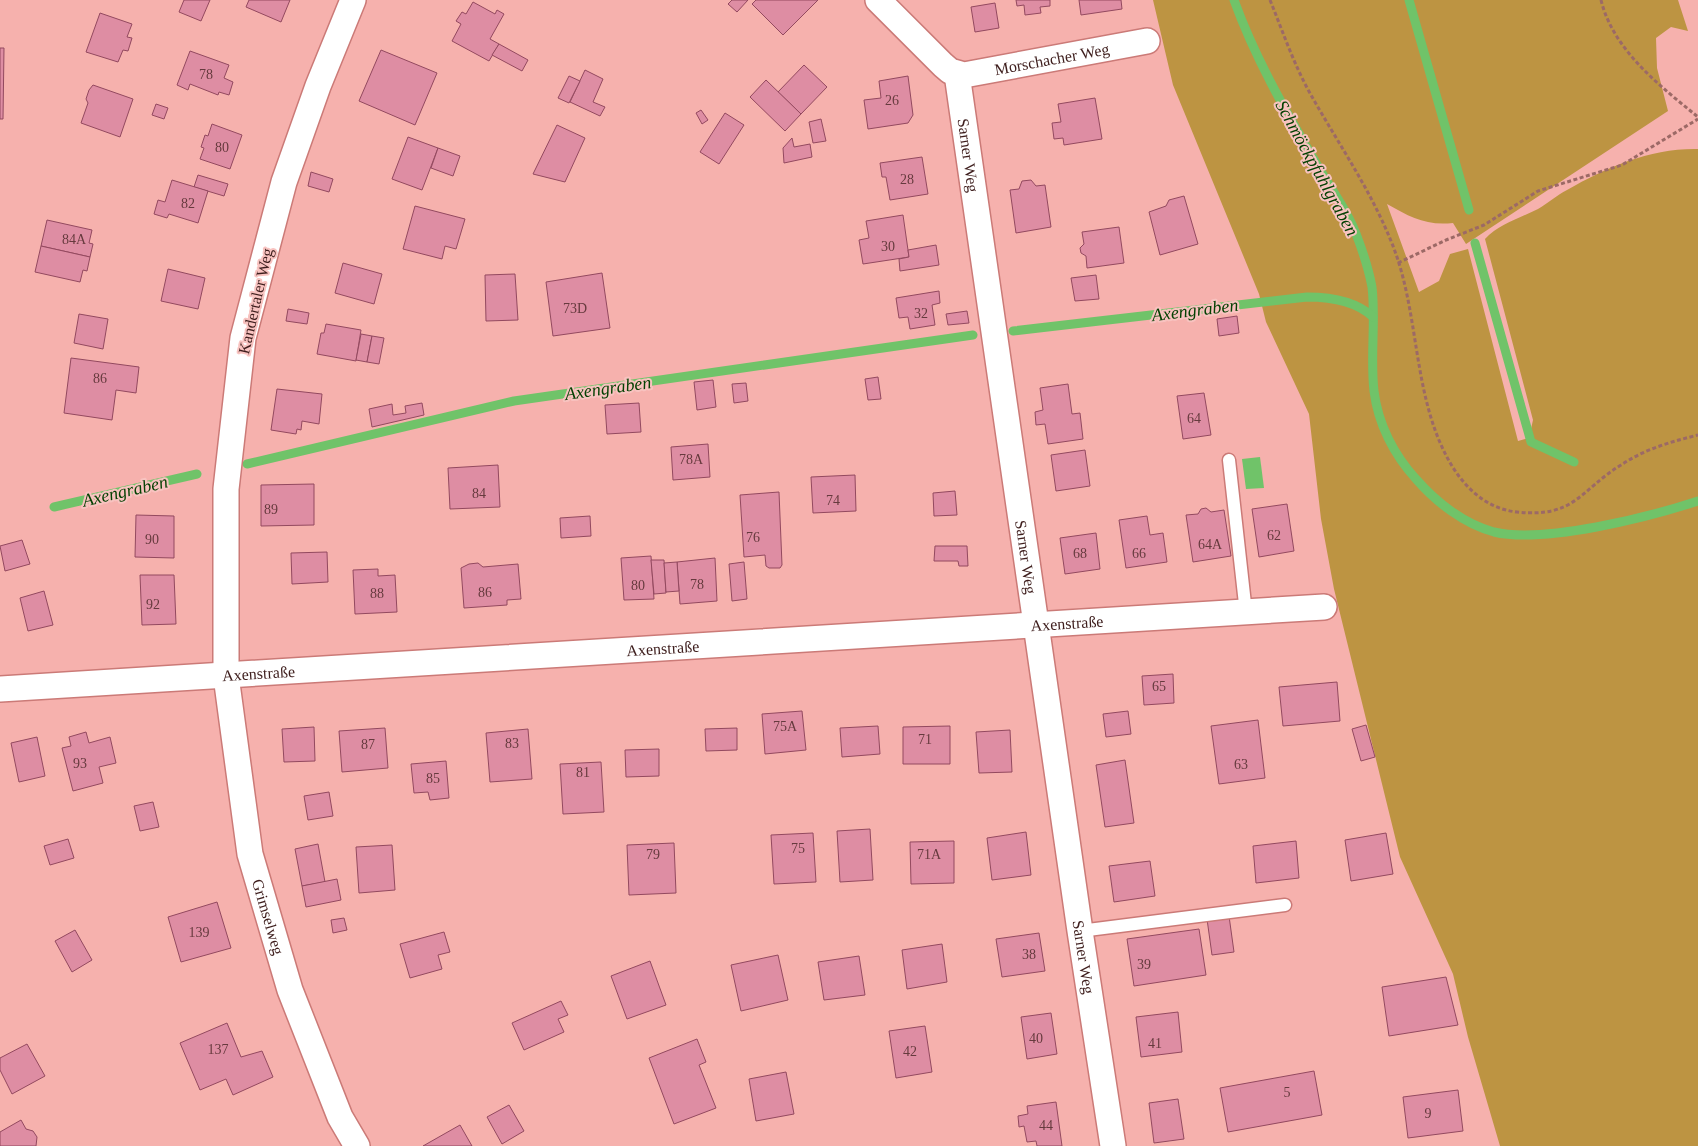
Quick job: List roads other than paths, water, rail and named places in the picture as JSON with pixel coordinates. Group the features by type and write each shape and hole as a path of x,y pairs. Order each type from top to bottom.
{"street":[{"name":"Kandertaler Weg","path":"226,676 226,489 243,338 284,182 318,86 353,0"},
{"path":"878,0 943,65 957,74"},
{"name":"Morschacher Weg","path":"957,74 972,74 1147,41"},
{"name":"Sarner Weg","path":"957,74 1080,931 1113,1146"},
{"name":"Axenstraße","path":"0,689 1324,607"},
{"name":"Grimselweg","path":"226,676 250,854 290,990 340,1117 357,1146"}],"lane":[{"path":"1229,460 1246,613"},
{"path":"1080,931 1286,905"}],"waterway":[{"name":"Schmöckpfuhlgraben","path":"1234,0 1251,42 1271,83 1344,210 1358,239 1372,287 1373,378 1379,415 1394,449 1408,470 1424,488 1451,511 1472,524 1494,532 1515,535 1568,532 1596,527 1698,501"},
{"path":"1409,0 1469,210"},
{"path":"1475,243 1531,442 1574,462"},
{"name":"Axengraben","path":"1013,331 1307,297 1342,301 1359,307 1373,317"},
{"name":"Axengraben","path":"247,464 514,401 973,335"},
{"name":"Axengraben","path":"54,507 197,474"}]}
